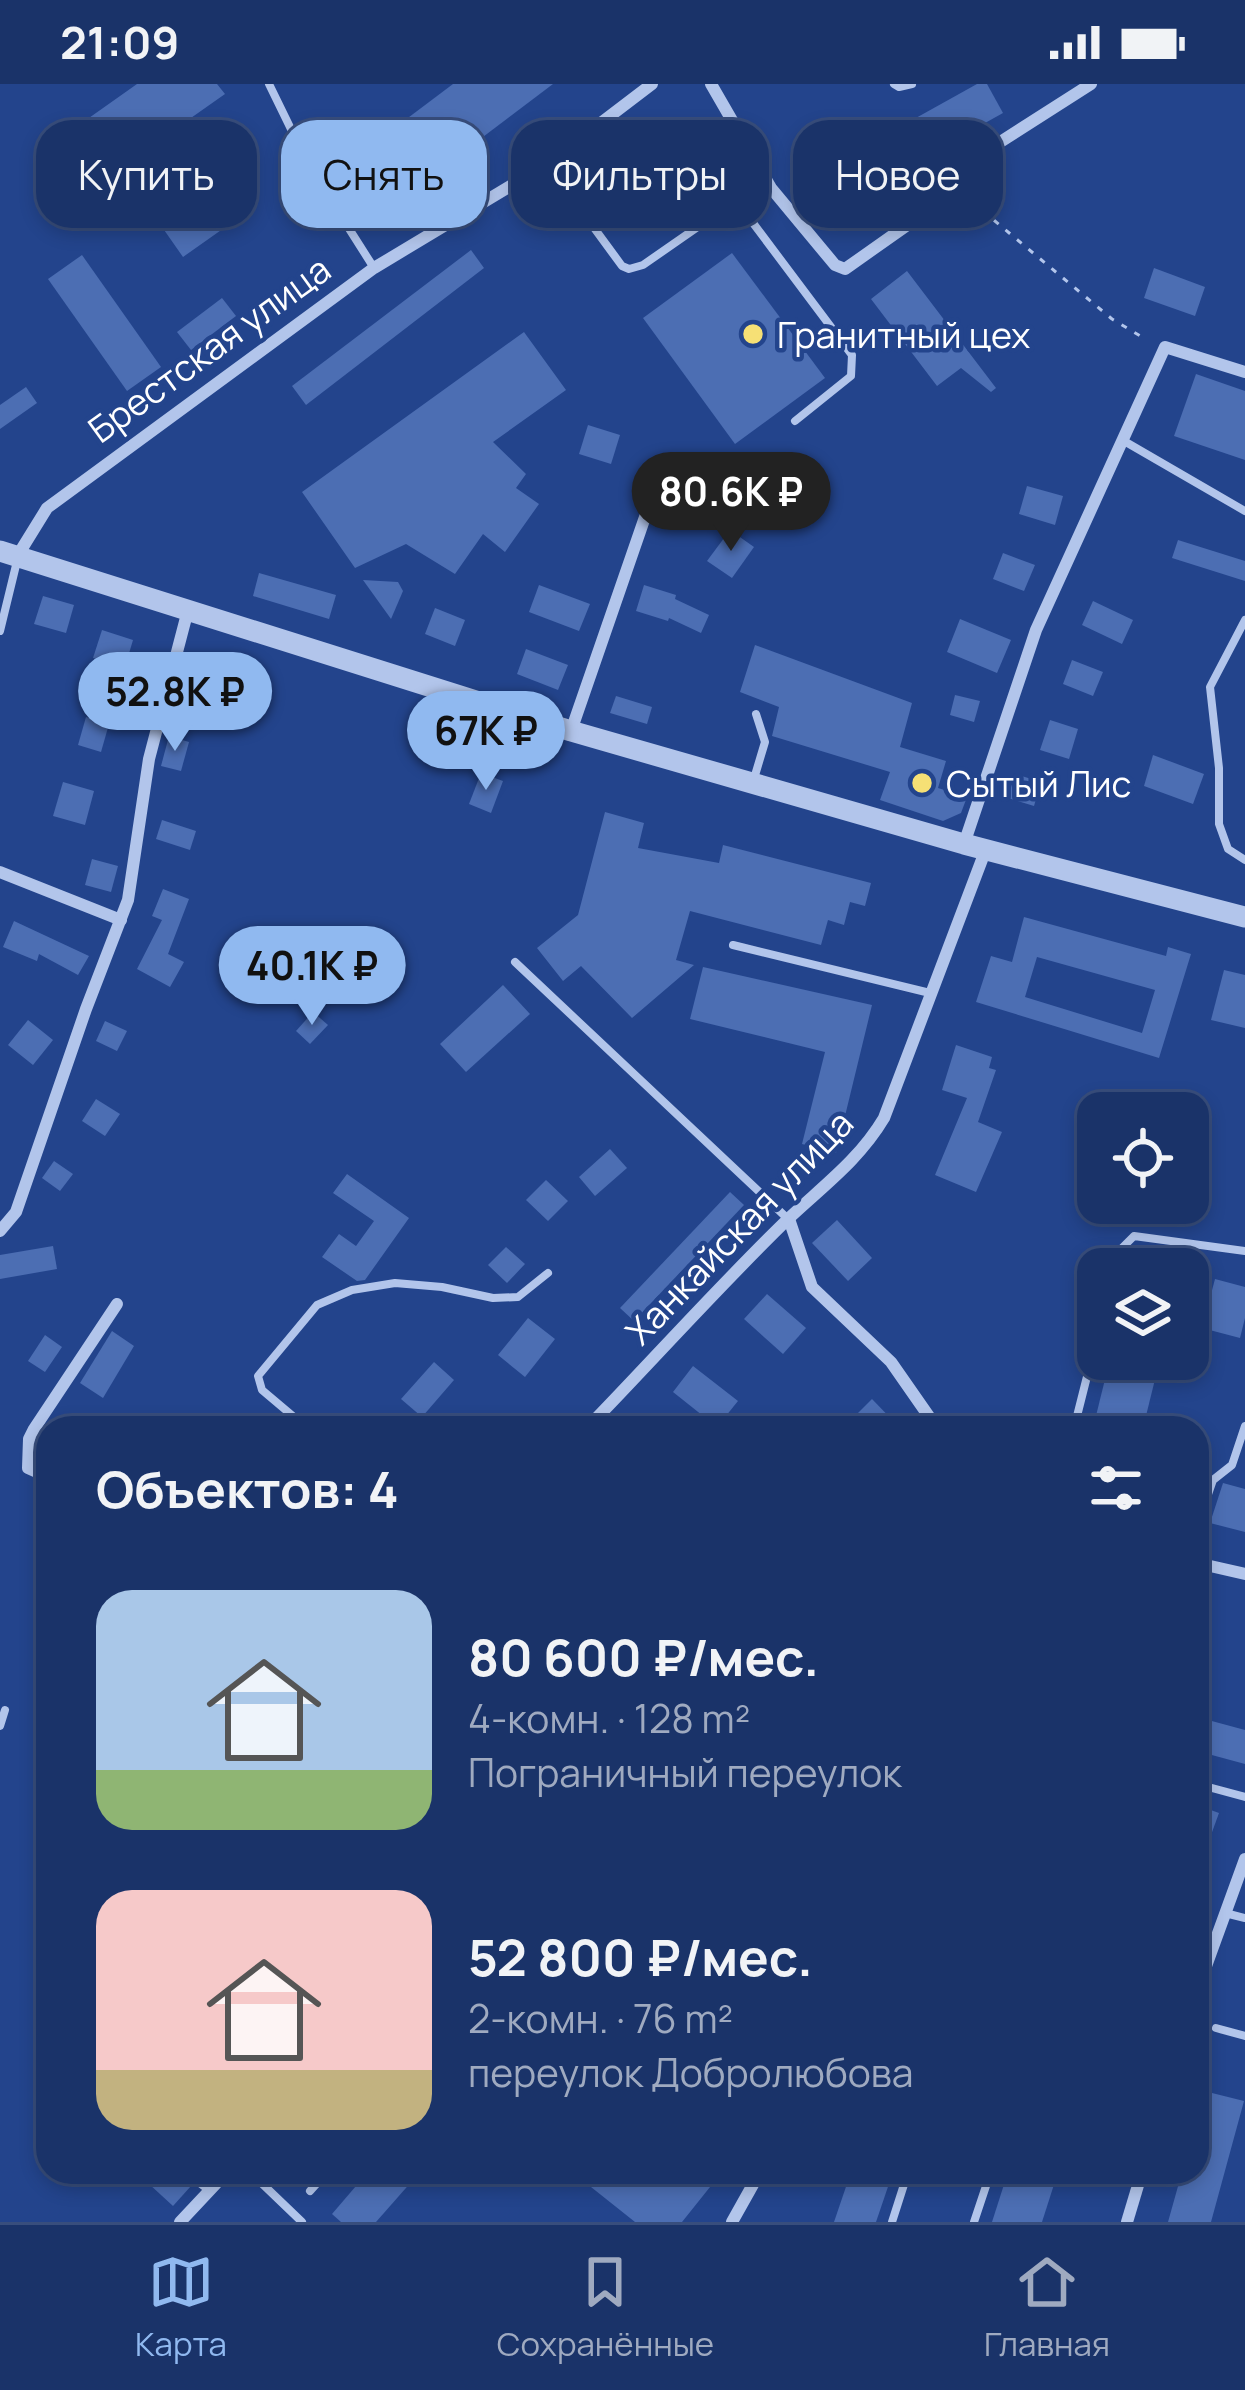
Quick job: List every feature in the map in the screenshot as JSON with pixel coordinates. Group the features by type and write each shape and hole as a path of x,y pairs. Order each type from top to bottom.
{"street":[{"name":"Брестская улица","path":"605,120 652,84"},
{"path":"711,84 771,188 793,214"},
{"path":"1003,140 1091,84"},
{"name":"Брестская улица","path":"9,553 47,508 374,268 511,186"},
{"path":"804,228 838,268 850,267 905,228"},
{"path":"1165,346 1245,371"},
{"name":"Ханкайская улица","path":"599,1416 789,1219 858,1156 884,1118 931,993 1036,629 1165,346"},
{"path":"571,731 663,465"},
{"path":"9,553 571,731 1245,917"},
{"path":"0,1232 16,1212 128,900 149,759 188,610"},
{"path":"0,872 121,920"},
{"path":"789,1219 812,1287 891,1362 929,1416"},
{"path":"43,1416 117,1304"},
{"path":"36,1426 29,1439 28,1468 36,1472"},
{"path":"1209,1566 1245,1574"},
{"path":"1209,1955 1245,1859"},
{"path":"180,2222 215,2184"},
{"path":"732,2222 753,2184"},
{"path":"1127,2222 1138,2184"}],"lane":[{"path":"269,84 308,164 374,268"},
{"path":"894,84 913,84"},
{"path":"594,228 628,269 643,265 696,228"},
{"path":"757,228 853,356 851,376 795,421"},
{"path":"1124,441 1245,511"},
{"path":"0,631 9,553"},
{"path":"1245,620 1210,687 1219,768 1219,824 1228,849 1245,860"},
{"path":"753,783 764,742 756,714"},
{"path":"733,945 931,993"},
{"path":"515,962 789,1219"},
{"path":"1122,1248 1134,1236 1245,1251"},
{"path":"293,1416 262,1390 258,1376 317,1305 352,1290 395,1282 442,1286 493,1298 518,1297 548,1273"},
{"path":"1077,1416 1086,1380"},
{"path":"1209,1492 1213,1480 1232,1465 1245,1426"},
{"path":"0,1726 4,1711"},
{"path":"1209,1787 1245,1797"},
{"path":"1223,1913 1245,1918"},
{"path":"1216,2028 1245,2036"},
{"path":"201,2184 209,2190"},
{"path":"262,2184 302,2222"},
{"path":"310,2191 316,2184"},
{"path":"892,2222 904,2184"},
{"path":"974,2222 986,2184"}],"path":[{"path":"1003,228 1112,319 1165,346"}],"building":[{"path":"137,84 217,84 225,94 188,120 86,120"},
{"path":"453,84 553,84 487,134 487,120 405,120"},
{"path":"977,84 987,84 1003,113 990,120 912,120"},
{"path":"163,228 224,228 183,257"},
{"path":"471,250 484,268 306,405 292,386"},
{"path":"732,253 825,378 735,444 643,318"},
{"path":"82,255 161,367 127,391 48,279"},
{"path":"1154,268 1205,287 1195,316 1144,298"},
{"path":"907,271 996,388 991,392 961,368 937,386 871,299"},
{"path":"222,298 236,316 191,350 177,332"},
{"path":"524,332 566,390 493,442 526,474 516,488 539,504 505,552 483,534 455,574 406,544 355,568 302,492"},
{"path":"1196,374 1245,391 1245,460 1174,436"},
{"path":"26,387 37,403 0,429 0,405"},
{"path":"588,425 620,435 611,464 579,454"},
{"path":"1027,486 1063,496 1055,525 1019,514"},
{"path":"730,530 754,547 732,578 707,561"},
{"path":"1178,540 1245,561 1245,581 1172,558"},
{"path":"1003,553 1035,565 1024,591 993,579"},
{"path":"259,573 336,595 329,619 253,596"},
{"path":"363,580 398,582 403,591 391,619"},
{"path":"539,585 590,604 579,631 529,612"},
{"path":"644,585 676,595 675,599 709,615 701,633 669,618 636,611"},
{"path":"43,596 74,605 66,633 34,624"},
{"path":"1093,601 1133,620 1122,644 1082,625"},
{"path":"435,608 465,620 455,646 425,634"},
{"path":"960,619 1011,640 997,673 947,652"},
{"path":"102,630 133,640 125,667 93,658"},
{"path":"755,645 912,703 900,747 946,761 938,788 967,797 961,813 943,821 880,800 890,772 772,736 779,707 740,692"},
{"path":"526,649 568,665 558,690 517,674"},
{"path":"1072,660 1103,672 1093,696 1063,684"},
{"path":"227,662 252,668 245,695 220,689"},
{"path":"193,668 215,675 209,694 187,688"},
{"path":"955,695 980,701 974,722 950,715"},
{"path":"616,696 652,707 647,724 610,713"},
{"path":"86,717 109,724 101,752 78,745"},
{"path":"1050,720 1078,729 1069,759 1040,750"},
{"path":"169,736 189,742 181,771 161,766"},
{"path":"1153,755 1204,774 1193,804 1144,786"},
{"path":"481,773 503,781 491,813 469,804"},
{"path":"1015,774 1041,782 1034,806 1008,798"},
{"path":"63,782 94,791 85,825 53,816"},
{"path":"605,812 644,823 638,848 719,863 723,845 871,883 865,906 850,902 844,925 828,920 821,945 690,911 676,960 694,965 632,1018 581,966 563,981 537,948 578,915"},
{"path":"162,820 196,831 190,850 156,839"},
{"path":"92,859 118,866 111,892 85,885"},
{"path":"163,889 189,899 168,954 184,962 170,987 137,969 162,920 152,916"},
{"path":"1024,917 1166,956 1168,947 1191,954 1159,1058 976,1002 991,956 1012,962","holes":["1037,957 1155,990 1142,1033 1025,997"]},
{"path":"14,921 89,956 78,975 39,954 37,961 3,947"},
{"path":"703,967 872,1005 836,1153 802,1144 825,1052 690,1019"},
{"path":"1224,970 1245,975 1245,1028 1211,1020"},
{"path":"503,985 530,1014 466,1072 440,1044"},
{"path":"313,1012 328,1025 310,1044 296,1031"},
{"path":"28,1020 53,1040 33,1065 8,1045"},
{"path":"105,1021 127,1031 117,1051 96,1041"},
{"path":"956,1045 992,1057 989,1068 996,1070 978,1122 1002,1132 976,1192 935,1175 967,1098 942,1090"},
{"path":"96,1099 120,1114 105,1136 82,1121"},
{"path":"610,1149 627,1168 595,1196 579,1177"},
{"path":"54,1161 73,1174 60,1191 42,1178"},
{"path":"347,1174 409,1218 365,1280 357,1281 322,1257 339,1234 356,1246 374,1221 333,1193"},
{"path":"546,1180 568,1201 548,1221 526,1200"},
{"path":"730,1192 744,1205 634,1321 620,1308"},
{"path":"837,1220 872,1258 848,1281 812,1243"},
{"path":"53,1246 57,1269 0,1279 0,1255"},
{"path":"506,1247 525,1264 507,1283 488,1265"},
{"path":"1215,1279 1245,1287 1240,1338 1209,1330"},
{"path":"767,1294 806,1328 783,1354 744,1319"},
{"path":"528,1318 555,1339 525,1377 498,1355"},
{"path":"112,1331 134,1346 103,1398 80,1383"},
{"path":"45,1335 62,1347 45,1372 28,1361"},
{"path":"434,1362 454,1380 423,1416 401,1399"},
{"path":"693,1366 738,1401 726,1416 703,1416 673,1392"},
{"path":"1105,1380 1155,1380 1146,1416 1096,1416"},
{"path":"872,1399 888,1416 855,1416"},
{"path":"1223,1483 1245,1489 1245,1532 1210,1523"},
{"path":"1209,1720 1245,1730 1245,1764 1209,1754"},
{"path":"1209,1809 1219,1813 1209,1840"},
{"path":"1209,2092 1244,2101 1211,2222 1168,2222 1179,2184 1209,2184"},
{"path":"149,2184 189,2184 173,2206"},
{"path":"358,2184 409,2184 376,2222 341,2222 332,2214"},
{"path":"712,2184 682,2222 635,2222 591,2187"},
{"path":"847,2184 889,2184 876,2222 834,2222"},
{"path":"1004,2184 1054,2184 1042,2222 992,2222"}],"place":[{"name":"Гранитный цех","path":"753,334"},
{"name":"Сытый Лис","path":"922,783"}]}
